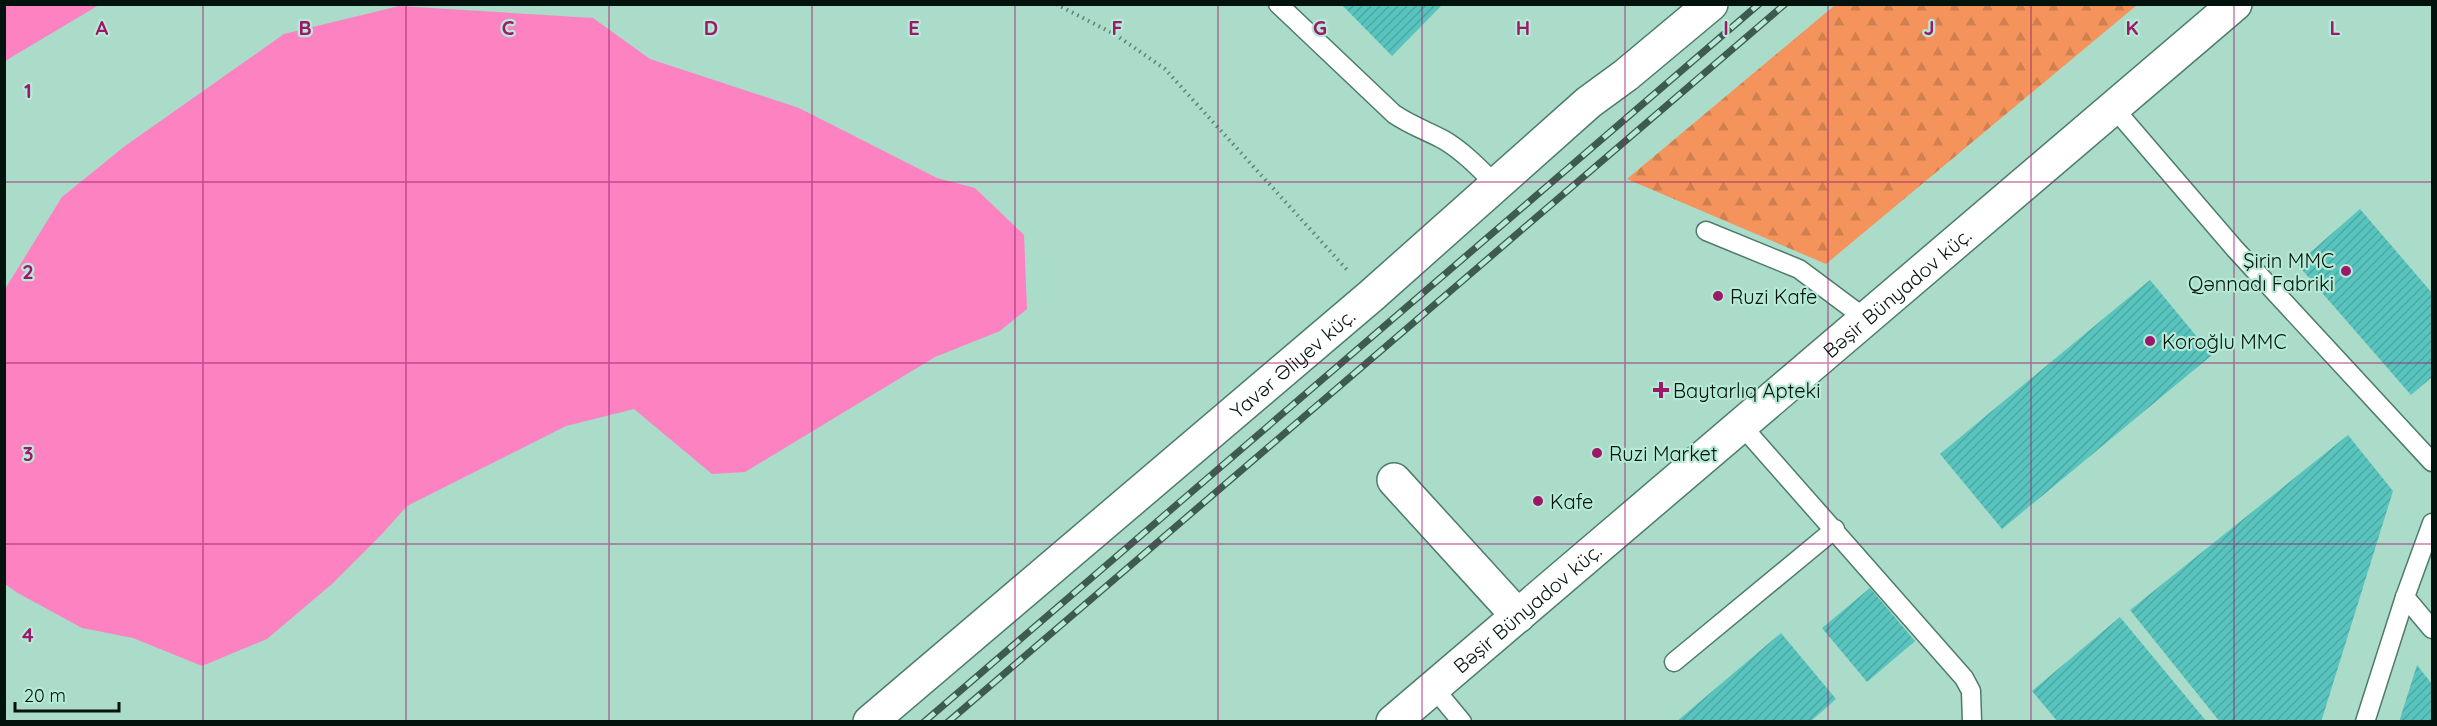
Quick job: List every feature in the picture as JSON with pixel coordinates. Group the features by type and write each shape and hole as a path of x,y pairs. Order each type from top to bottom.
{"street":[{"name":"Yavər Əliyev küç.","path":"870,722 1371,296 1589,102 1626,75 1711,4"},
{"name":"Bəşir Bünyadov küç.","path":"1393,722 2235,4"},
{"path":"1394,480 1518,616"}],"lane":[{"path":"1278,4 1394,114 1463,153 1497,186"},
{"path":"2113,107 2235,249 2433,462"},
{"path":"1706,231 1799,269 1866,319"},
{"path":"1742,426 1964,678 1971,691 1972,722"},
{"path":"2365,722 2405,597 2433,523"},
{"path":"1674,662 1835,529"},
{"path":"2405,597 2433,629"},
{"path":"1433,687 1462,722"}],"path":[{"path":"1056,4 1116,35 1165,69 1371,296"}],"green space":[{"path":"1835,5 2137,5 1826,264 1627,179"}],"shaded area":[{"path":"5,4 99,4 99,5 5,61"},
{"path":"399,6 593,18 650,59 799,108 937,178 975,188 1024,235 1027,309 1000,331 935,357 745,472 712,474 634,409 566,426 407,506 332,584 267,639 202,666 133,638 82,628 16,592 4,583 5,289 62,197 125,146 284,34"}],"building":[{"path":"1341,4 1443,4 1392,56"},
{"path":"2360,209 2432,293 2432,377 2411,395 2297,264"},
{"path":"2150,280 2212,355 2002,529 1940,454"},
{"path":"2348,435 2393,491 2321,722 2220,722 2130,610"},
{"path":"1870,588 1915,641 1867,682 1822,628"},
{"path":"2120,617 2207,722 2058,722 2032,691"},
{"path":"1781,633 1836,699 1810,722 1676,722"},
{"path":"2417,665 2432,684 2432,722 2399,722"}],"railway":[{"path":"924,722 1759,4"},
{"path":"948,722 1785,4"}],"place":[{"name":"Şirin MMC Qənnadı Fabriki","path":"2346,271"},
{"name":"Ruzi Kafe","path":"1718,296"},
{"name":"Koroğlu MMC","path":"2150,341"},
{"name":"Baytarlıq Apteki","path":"1661,390"},
{"name":"Ruzi Market","path":"1597,453"},
{"name":"Kafe","path":"1538,501"}]}
